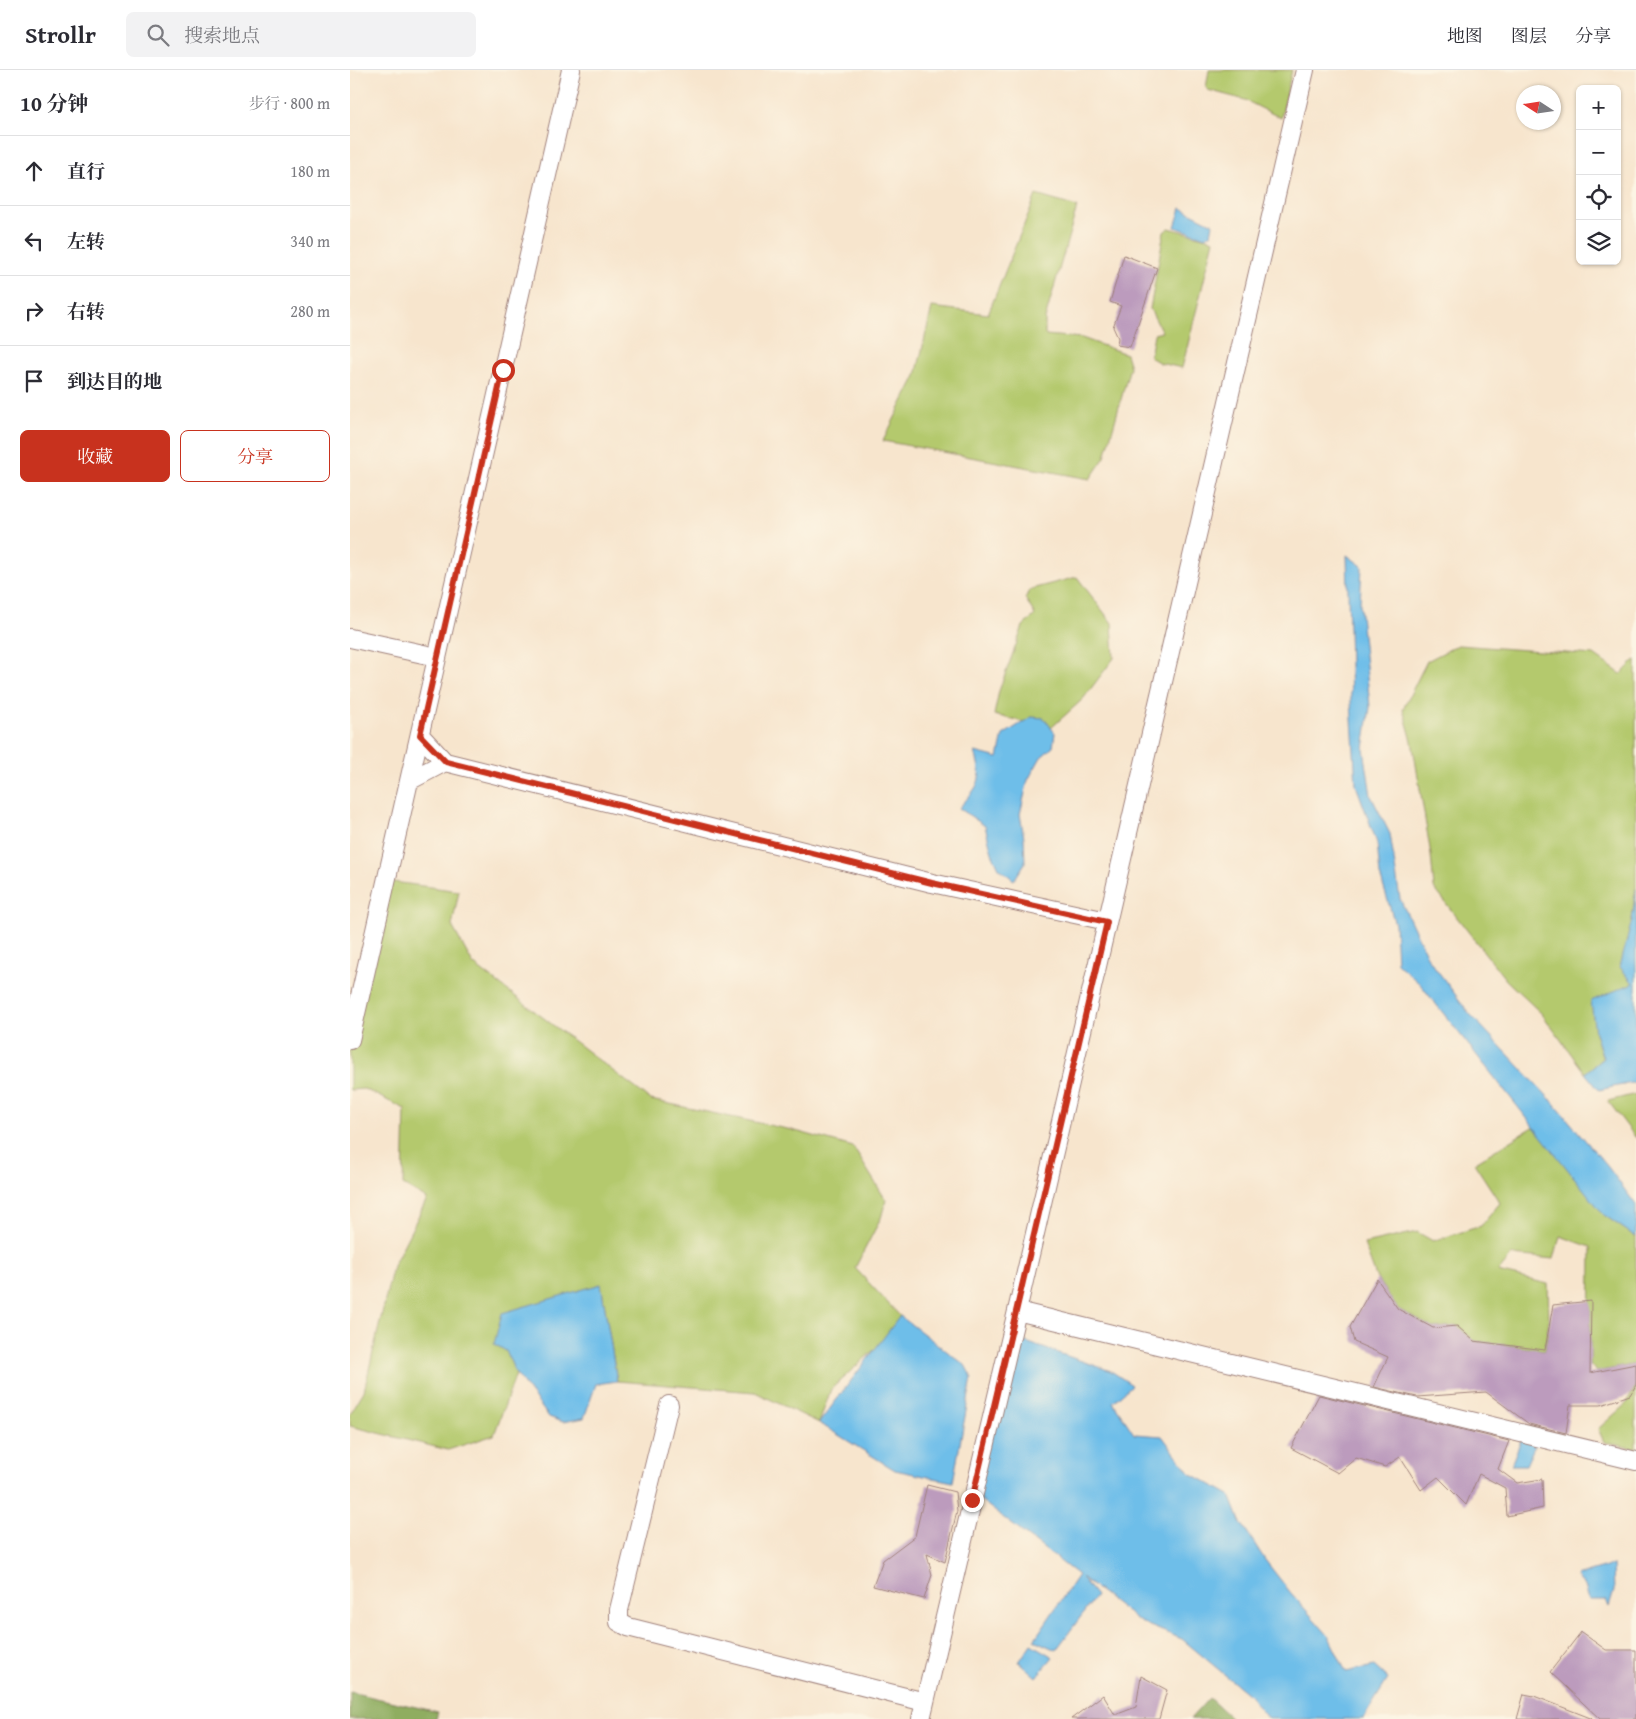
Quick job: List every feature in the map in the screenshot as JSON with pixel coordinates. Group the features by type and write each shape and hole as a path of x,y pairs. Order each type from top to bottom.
{"street":[{"path":"350,1040 571,70"},
{"path":"669,1405 619,1610 619,1622 628,1627 923,1710 1305,70"},
{"path":"350,638 437,658"},
{"path":"420,735 446,762 932,883 1107,922"},
{"path":"409,781 446,762"},
{"path":"1017,1311 1636,1461"}],"green space":[{"path":"1209,70 1292,70 1281,118 1245,100 1208,90 1206,88"},
{"path":"1036,195 1077,207 1045,319 1045,335 1082,338 1126,354 1130,367 1105,457 1090,479 883,441 916,376 932,307 988,314"},
{"path":"1169,228 1214,240 1182,368 1160,363 1150,357 1154,334 1162,332 1150,309 1164,232"},
{"path":"1077,577 1112,623 1114,658 1083,699 1051,728 994,715 999,691 1023,626 1035,615 1025,598 1031,589"},
{"path":"1458,645 1594,655 1621,674 1636,659 1636,889 1632,920 1633,983 1595,1033 1603,1058 1585,1073 1542,1014 1506,980 1434,888 1431,855 1412,741 1403,709 1427,661"},
{"path":"386,881 459,891 452,926 473,964 651,1100 792,1130 853,1147 886,1200 881,1218 855,1268 900,1316 886,1339 831,1389 819,1423 755,1392 617,1381 601,1285 506,1350 516,1374 494,1435 448,1450 350,1426 350,1414 364,1391 393,1266 427,1199 403,1185 405,1109 364,1089 350,1090 350,1040"},
{"path":"1636,1094 1636,1138 1608,1101"},
{"path":"1535,1126 1604,1215 1636,1237 1636,1364 1596,1372 1590,1364 1591,1247 1560,1236 1554,1259 1512,1255 1498,1272 1548,1284 1549,1320 1545,1350 1474,1341 1457,1326 1433,1328 1398,1309 1377,1279 1364,1244 1417,1232 1433,1241 1481,1226 1500,1203 1474,1163"},
{"path":"1636,1385 1636,1449 1604,1442 1598,1429 1627,1403"},
{"path":"350,1692 438,1712 436,1719 350,1719"},
{"path":"1209,1698 1232,1719 1190,1719"}],"water":[{"path":"1181,208 1213,224 1211,234 1205,237 1175,227"},
{"path":"1347,555 1362,566 1360,604 1370,707 1364,749 1371,796 1390,834 1400,899 1428,958 1469,1013 1552,1101 1608,1167 1636,1205 1636,1237 1604,1215 1420,984 1397,963 1395,924 1380,875 1377,843 1356,785 1351,702"},
{"path":"1031,717 1044,718 1055,733 1053,747 1041,757 1028,780 1020,814 1024,838 1025,863 1014,880 999,868 992,853 985,826 959,808 978,783 979,770 975,752 998,758 1003,735"},
{"path":"1636,889 1636,1082 1599,1090 1585,1073 1603,1058 1595,1033 1591,1001 1633,983 1620,967 1632,920"},
{"path":"601,1284 617,1381 596,1384 584,1418 563,1422 549,1417 516,1374 506,1351 494,1344 502,1313"},
{"path":"900,1316 965,1365 972,1378 953,1482 895,1470 819,1423"},
{"path":"1011,1337 1111,1371 1132,1385 1113,1402 1134,1434 1162,1436 1190,1473 1230,1495 1240,1521 1265,1560 1328,1635 1346,1672 1374,1666 1388,1679 1363,1719 1268,1719 1248,1694 1182,1639 1140,1622 1081,1577 1096,1596 1056,1650 1034,1640 1078,1575 974,1495"},
{"path":"1521,1440 1535,1445 1526,1465 1511,1465"},
{"path":"1613,1565 1614,1591 1609,1607 1606,1600 1589,1600 1585,1586 1576,1576"},
{"path":"1031,1644 1053,1657 1036,1677 1019,1662"}],"building":[{"path":"1124,255 1157,268 1130,347 1117,345 1118,338 1113,327 1121,306 1110,302"},
{"path":"1377,1279 1398,1309 1433,1328 1457,1326 1474,1341 1545,1350 1553,1305 1591,1301 1590,1373 1636,1364 1636,1385 1630,1395 1601,1405 1570,1405 1566,1433 1529,1424 1486,1392 1417,1397 1374,1387 1388,1357 1354,1342 1350,1327"},
{"path":"1319,1395 1509,1441 1498,1469 1517,1483 1542,1479 1543,1508 1507,1516 1505,1488 1479,1474 1466,1505 1438,1477 1421,1490 1400,1457 1385,1467 1356,1458 1338,1473 1291,1448"},
{"path":"927,1485 955,1492 957,1511 945,1562 927,1554 932,1575 924,1599 873,1586 883,1560 915,1536"},
{"path":"1581,1632 1606,1650 1636,1650 1636,1719 1600,1719 1550,1672"},
{"path":"1141,1676 1167,1690 1159,1719 1071,1719 1103,1695 1115,1715 1136,1707"},
{"path":"1524,1694 1534,1696 1593,1719 1517,1719"}],"route":[{"path":"503,370 420,735 446,762 932,883 1107,922 972,1500"}]}
